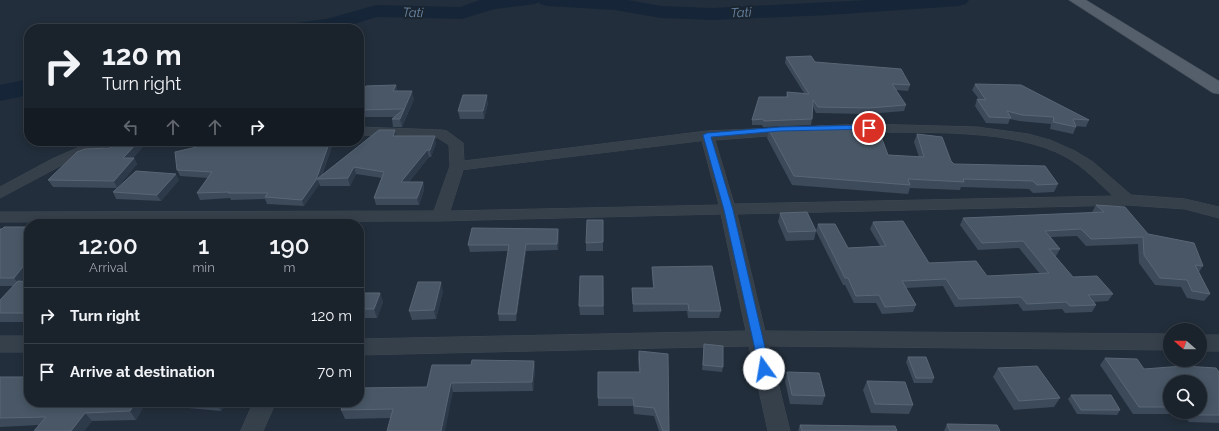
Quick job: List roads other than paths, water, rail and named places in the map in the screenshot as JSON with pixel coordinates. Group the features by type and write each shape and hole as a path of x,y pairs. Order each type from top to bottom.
{"main road":[{"path":"1076,0 1219,89"}],"street":[{"path":"457,166 707,135 824,127 899,128 994,132 1060,149 1079,158 1127,200"},
{"path":"364,131 421,132 442,134 456,142 457,166 440,216"},
{"path":"707,135 728,210 779,431"},
{"path":"0,193 57,162 94,146"},
{"path":"364,220 440,216 1127,200 1189,203 1206,207 1219,213"},
{"path":"0,217 172,219"},
{"path":"364,347 757,338 1163,342"},
{"path":"1207,343 1219,343"},
{"path":"0,344 24,344"},
{"path":"252,431 263,407"}],"waterway":[{"name":"Tati","path":"331,24 376,11 462,13 492,3 529,0"},
{"name":"Tati","path":"547,0 614,4 661,12 713,14 829,9 959,0"},
{"name":"Tati","path":"0,93 24,88"}]}
